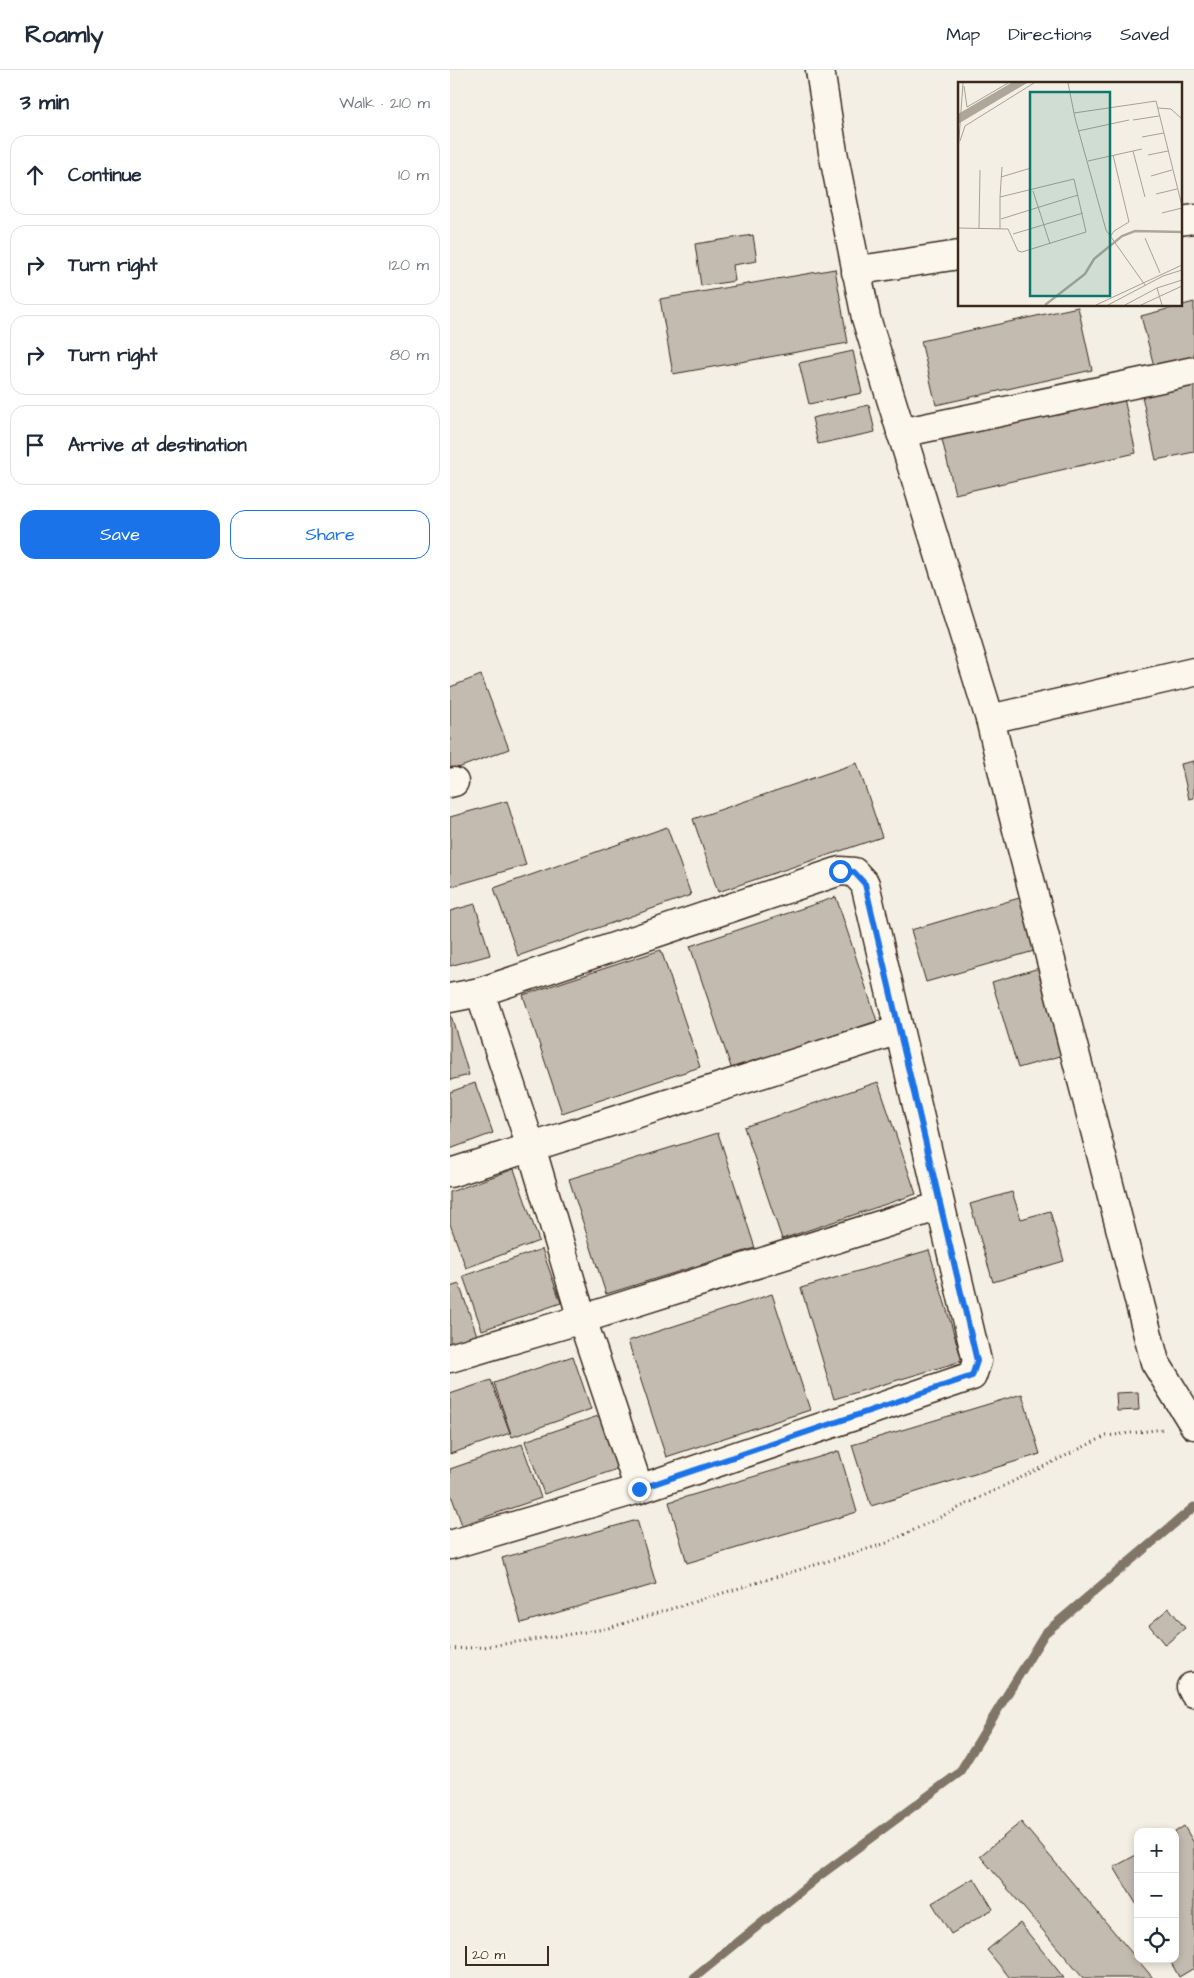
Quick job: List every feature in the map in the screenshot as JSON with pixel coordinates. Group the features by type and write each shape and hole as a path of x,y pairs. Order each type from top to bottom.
{"street":[{"path":"820,70 833,152 866,318 990,719 1156,1362 1194,1425"},
{"path":"856,272 958,255"},
{"path":"902,433 1194,371"},
{"path":"990,719 1194,672"},
{"path":"450,998 480,992 840,871 854,872 865,884 977,1361 972,1376 639,1489 450,1545"},
{"path":"480,992 531,1147 582,1319 639,1489"},
{"path":"450,1173 899,1030"},
{"path":"450,1358 582,1319 940,1206"}],"path":[{"path":"450,1649 483,1648 605,1629 887,1543 1106,1436 1164,1429"}],"building":[{"path":"753,235 757,261 733,265 735,281 701,286 695,244"},
{"path":"835,269 848,343 673,374 660,299"},
{"path":"1194,302 1194,360 1155,370 1141,316"},
{"path":"1078,307 1092,370 936,405 921,341"},
{"path":"853,351 862,393 809,404 799,363"},
{"path":"1194,384 1194,452 1156,460 1142,396"},
{"path":"1123,394 1136,453 955,494 941,435"},
{"path":"869,405 875,432 818,444 812,418"},
{"path":"481,675 509,749 450,771 450,687"},
{"path":"1194,761 1194,798 1189,799 1181,764"},
{"path":"857,763 882,837 718,892 693,819"},
{"path":"507,801 526,865 450,887 450,817"},
{"path":"667,827 691,895 518,956 494,888"},
{"path":"1026,896 1041,949 926,982 911,930"},
{"path":"836,897 877,1021 732,1070 690,946"},
{"path":"475,904 490,955 450,966 450,911"},
{"path":"661,950 700,1067 562,1113 523,995"},
{"path":"1046,966 1071,1053 1018,1068 992,982"},
{"path":"450,1012 469,1075 450,1080"},
{"path":"878,1082 916,1194 782,1239 744,1127"},
{"path":"475,1083 493,1133 450,1149 450,1092"},
{"path":"718,1133 755,1248 606,1294 569,1179"},
{"path":"514,1169 539,1241 466,1268 450,1224 450,1192"},
{"path":"1012,1192 1021,1219 1050,1211 1064,1261 993,1282 970,1204"},
{"path":"542,1249 561,1303 482,1330 463,1276"},
{"path":"929,1250 962,1361 834,1399 801,1288"},
{"path":"459,1284 478,1338 450,1347 450,1287"},
{"path":"772,1294 810,1410 666,1457 628,1341"},
{"path":"573,1356 591,1409 512,1437 494,1383"},
{"path":"491,1380 510,1433 450,1454 450,1394"},
{"path":"1138,1392 1139,1410 1117,1411 1116,1393"},
{"path":"1022,1394 1040,1454 871,1506 852,1445"},
{"path":"604,1414 623,1467 544,1494 525,1441"},
{"path":"522,1444 541,1498 462,1525 450,1492 450,1469"},
{"path":"839,1451 857,1512 687,1563 669,1502"},
{"path":"637,1520 656,1584 521,1623 502,1558"},
{"path":"1169,1608 1185,1628 1165,1645 1149,1625"},
{"path":"1021,1822 1134,1956 1134,1963 1140,1963 1153,1978 1083,1978 980,1856"},
{"path":"1184,1826 1194,1843 1194,1968 1179,1977 1171,1963 1179,1963 1179,1829"},
{"path":"1134,1856 1134,1900 1114,1867"},
{"path":"974,1878 993,1909 951,1934 932,1903"},
{"path":"1020,1923 1064,1978 1010,1978 987,1950"}],"waterway":[{"path":"694,1978 818,1877 959,1773 1045,1633 1194,1507"}],"route":[{"path":"639,1489 972,1376 977,1361 865,884 854,872 840,871"}]}
